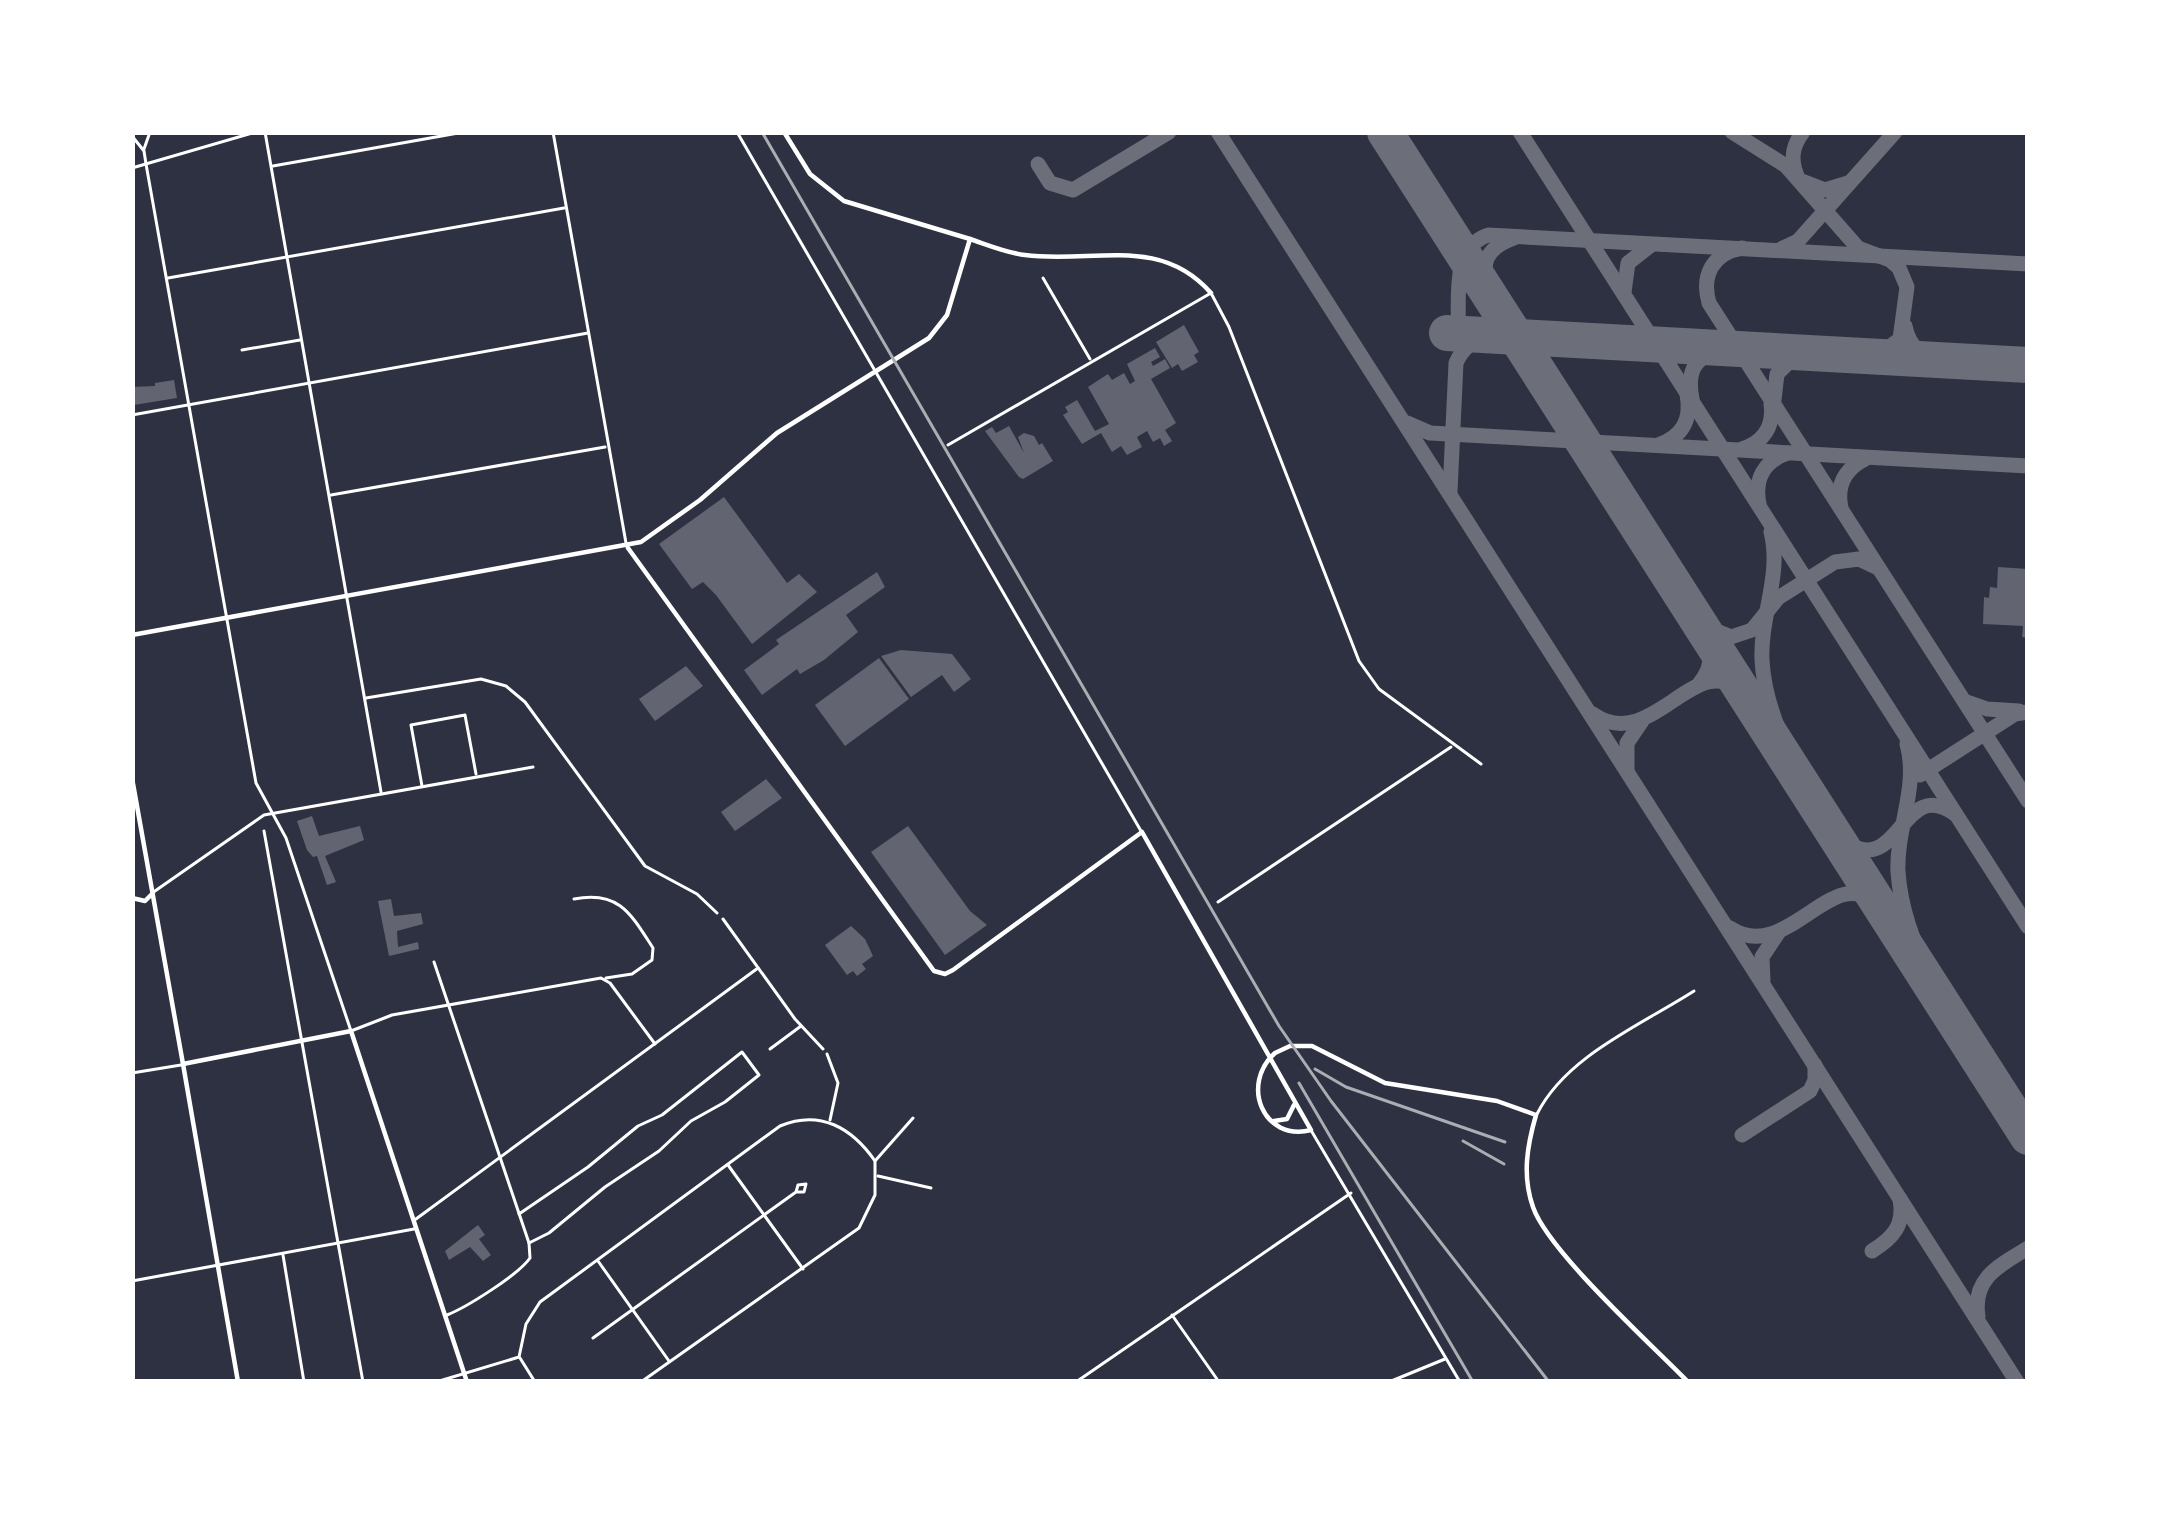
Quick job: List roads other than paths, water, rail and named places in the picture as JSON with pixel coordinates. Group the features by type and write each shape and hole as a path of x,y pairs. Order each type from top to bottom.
{"street":[{"path":"150,132 146,164 256,783 286,838 467,1382"},
{"path":"132,168 256,132"},
{"path":"265,132 381,792"},
{"path":"271,166 464,132"},
{"path":"553,132 628,548 937,973 953,970 1142,832"},
{"path":"737,132 1460,1382"},
{"path":"784,132 810,175 844,201 1030,256 1157,257 1190,272 1211,292 1229,327 1359,661 1379,689 1481,764"},
{"path":"132,136 144,151"},
{"path":"168,278 566,208"},
{"path":"132,635 628,548 700,500 777,434 929,338 947,315 970,239"},
{"path":"1043,278 1091,361"},
{"path":"948,445 1211,292"},
{"path":"132,415 588,333"},
{"path":"242,350 302,340"},
{"path":"329,496 608,446"},
{"path":"364,699 489,680 519,696 645,866 697,894 717,913"},
{"path":"422,786 411,725 465,715 476,776"},
{"path":"1218,902 1453,745"},
{"path":"132,898 145,901 252,822 272,813 533,766"},
{"path":"132,778 238,1382"},
{"path":"264,831 363,1382"},
{"path":"132,1073 302,1043 351,1031 382,1017 607,981 635,973 652,960 653,948 615,901 594,896 574,899"},
{"path":"723,920 825,1052 838,1082 829,1122"},
{"path":"434,962 529,1243 530,1258 470,1305 445,1316"},
{"path":"132,1281 338,1245 414,1225 758,968"},
{"path":"607,981 655,1044"},
{"path":"1688,1382 1541,1226 1528,1186 1527,1150 1536,1115 1555,1085 1694,991"},
{"path":"770,1049 801,1025"},
{"path":"1311,1130 1289,1131 1262,1111 1256,1091 1263,1065 1282,1048 1318,1048 1385,1083 1497,1101 1536,1115"},
{"path":"519,1214 638,1126 662,1115 742,1052 759,1075 691,1121 659,1151 549,1233 529,1243"},
{"path":"1270,1120 1281,1122 1292,1115 1294,1099"},
{"path":"875,1161 914,1118"},
{"path":"536,1382 519,1357 526,1324 540,1302 780,1126 808,1119 849,1132 875,1161 872,1207 859,1228 641,1382"},
{"path":"727,1164 803,1269"},
{"path":"876,1175 931,1188"},
{"path":"593,1338 796,1192"},
{"path":"1076,1382 1351,1193"},
{"path":"284,1255 304,1382"},
{"path":"597,1260 670,1362"},
{"path":"1172,1316 1219,1382"},
{"path":"436,1382 519,1357"},
{"path":"1389,1382 1446,1358"}],"railway":[{"path":"762,132 1279,1026 1331,1101 1549,1382"},
{"path":"1315,1069 1346,1087 1505,1142"},
{"path":"1299,1083 1473,1382"},
{"path":"1463,1141 1504,1164"}]}
